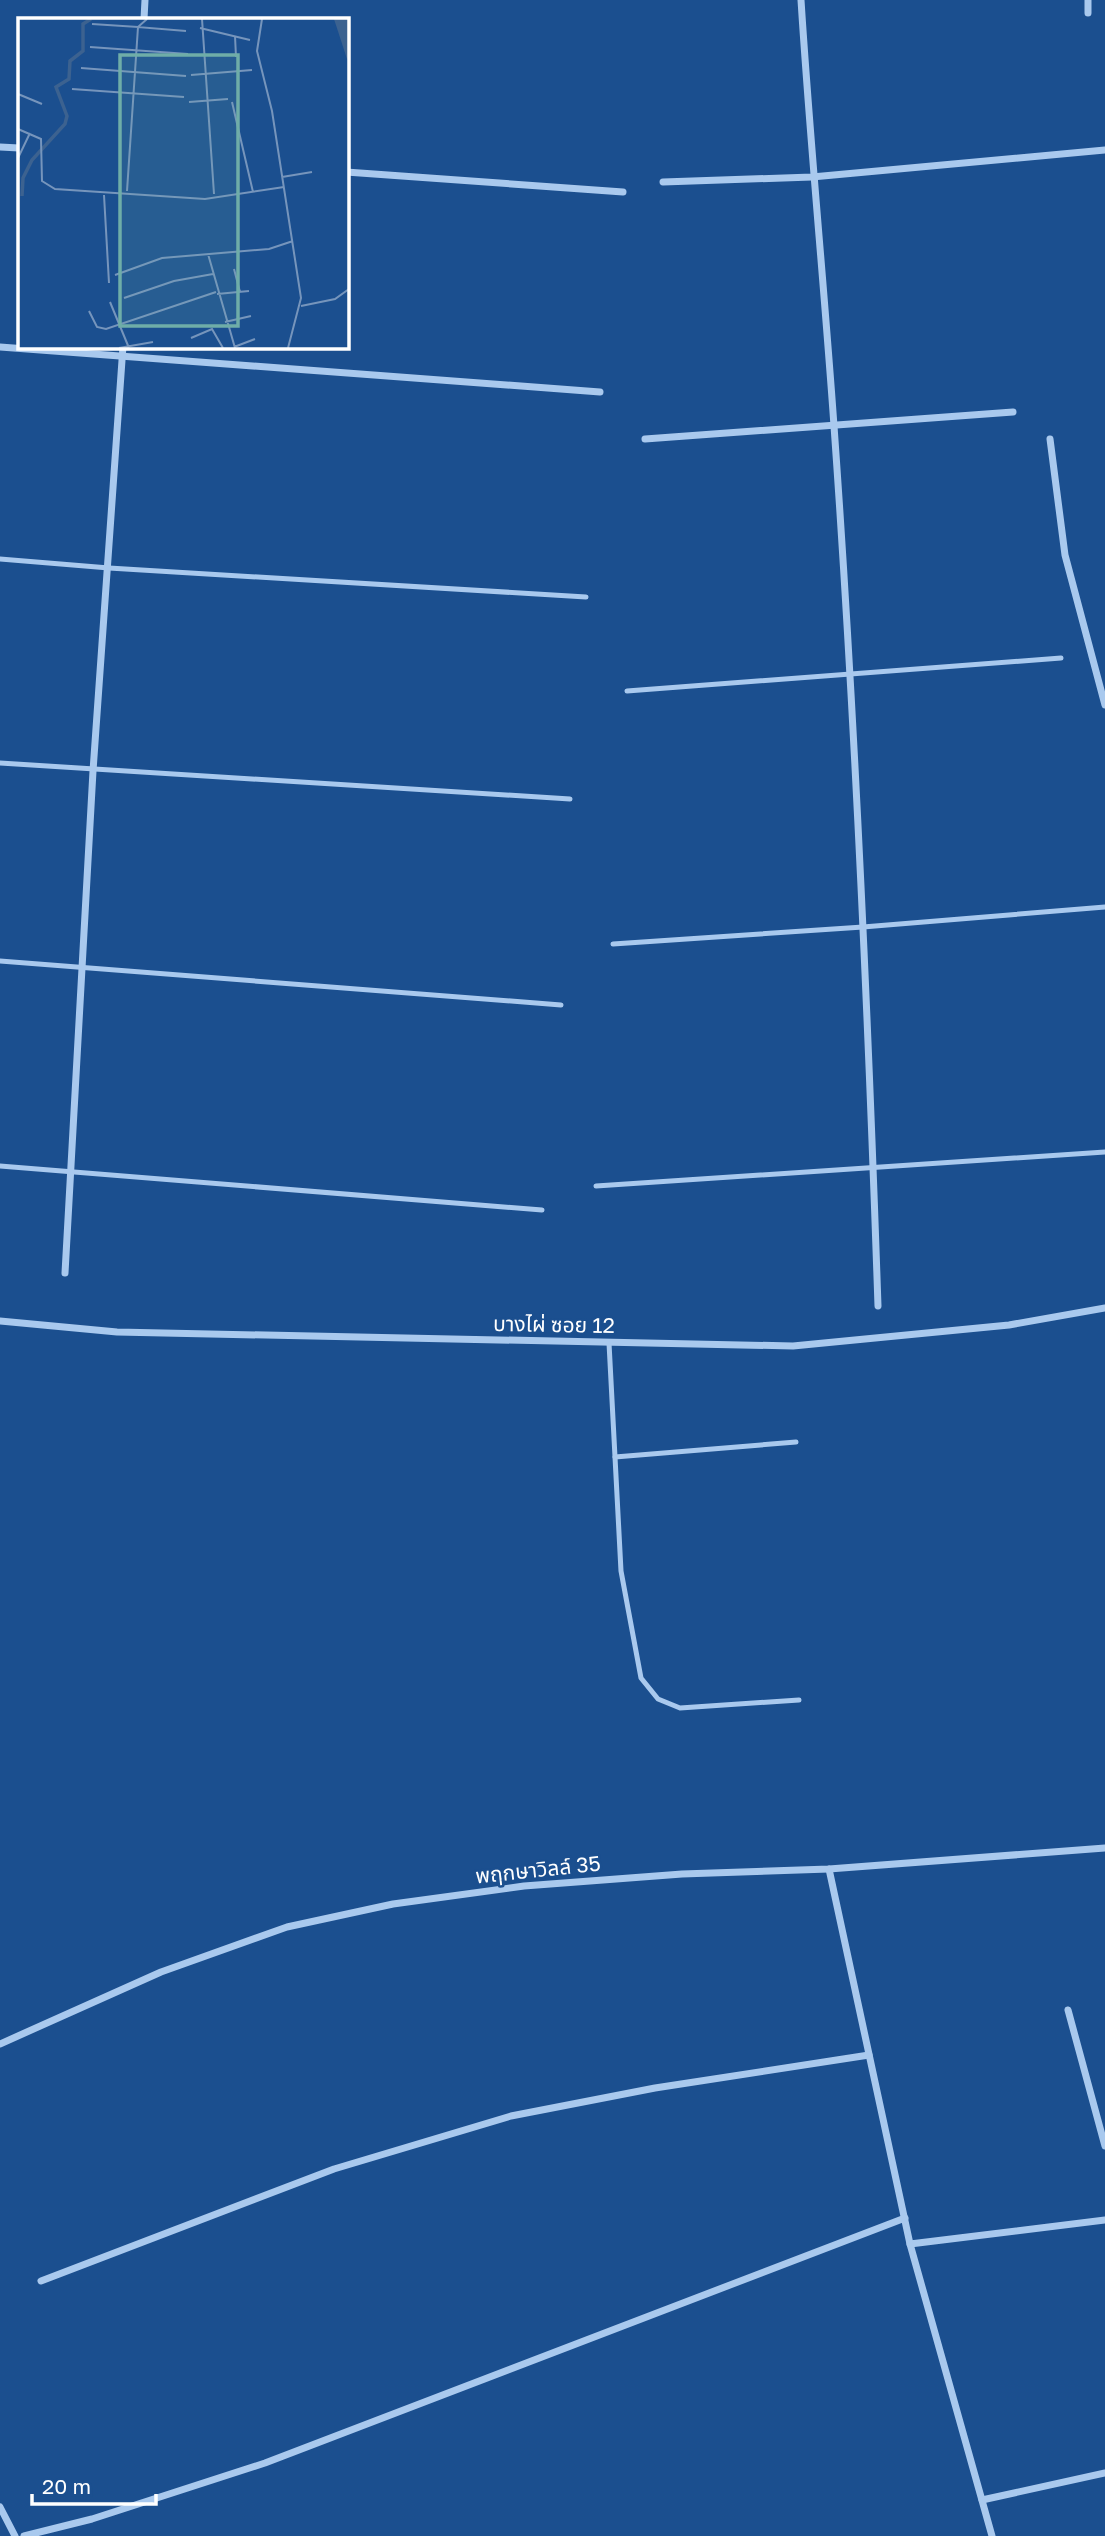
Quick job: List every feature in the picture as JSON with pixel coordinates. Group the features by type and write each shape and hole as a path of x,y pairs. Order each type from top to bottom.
{"street":[{"path":"144,18 145,0"},
{"path":"801,0 834,425 849,676 863,927 877,1306"},
{"path":"1087,0 1088,13"},
{"path":"0,147 18,148"},
{"path":"663,182 813,177 1105,150"},
{"path":"348,172 623,192"},
{"path":"0,347 600,392"},
{"path":"65,1273 93,771 123,348"},
{"path":"645,439 1013,412"},
{"path":"1050,439 1065,555 1105,705"},
{"name":"บางไผ่ ซอย 12","path":"0,1321 117,1332 793,1346 1009,1325 1105,1308"},
{"name":"พฤกษาวิลล์ 35","path":"0,2044 161,1972 287,1927 393,1904 524,1886 1105,1848"},
{"path":"829,1868 910,2244 992,2536"},
{"path":"1068,2010 1105,2146"},
{"path":"41,2281 334,2169 511,2116 655,2088 869,2055"},
{"path":"24,2536 92,2519 265,2463 905,2218"},
{"path":"910,2244 1105,2220"},
{"path":"982,2500 1105,2473"},
{"path":"0,2507 15,2536"}],"lane":[{"path":"0,559 586,597"},
{"path":"626,691 1061,658"},
{"path":"0,763 93,771 570,799"},
{"path":"613,944 863,927 1105,906"},
{"path":"0,961 561,1005"},
{"path":"596,1186 1105,1152"},
{"path":"0,1166 542,1210"},
{"path":"609,1343 621,1571 641,1678 658,1699 680,1708 799,1700"},
{"path":"615,1457 796,1442"}]}
